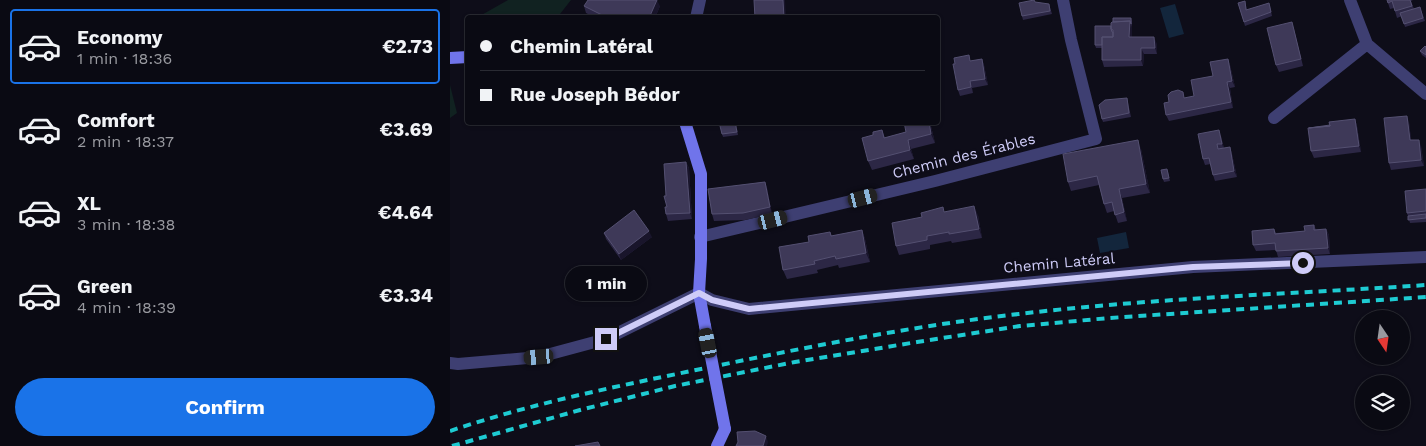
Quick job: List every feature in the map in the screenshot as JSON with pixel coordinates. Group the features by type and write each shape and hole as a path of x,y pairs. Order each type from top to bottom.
{"street":[{"path":"697,15 700,0"},
{"name":"Chemin des Érables","path":"700,237 935,181 1096,139 1063,0"},
{"path":"1350,0 1367,44 1426,94"},
{"path":"1274,118 1367,44"},
{"path":"450,58 465,57"},
{"path":"686,125 701,174 699,293 725,429 717,446"},
{"name":"Chemin Latéral","path":"699,293 712,300 749,309 1193,267 1426,257"},
{"path":"450,363 458,364 539,357 606,339 699,293"}],"shaded area":[{"path":"508,0 571,0 558,15 482,15"},
{"path":"450,85 457,113 450,118"}],"water":[{"path":"1175,4 1184,34 1169,38 1160,8"},
{"path":"1126,232 1129,248 1100,253 1097,238"}],"building":[{"path":"588,0 657,0 650,15 602,15 584,6"},
{"path":"754,0 783,0 784,15 755,15"},
{"path":"1034,0 1035,2 1049,4 1050,11 1022,16 1019,3"},
{"path":"1387,0 1410,0 1412,6 1395,11 1392,1 1388,3"},
{"path":"1245,1 1246,10 1269,3 1271,12 1244,22 1238,3"},
{"path":"1420,7 1423,18 1404,24 1400,13"},
{"path":"1113,18 1131,18 1131,24 1130,21 1113,22"},
{"path":"1130,21 1129,37 1154,37 1155,48 1141,48 1141,60 1102,60 1102,37 1113,37 1111,23"},
{"path":"1292,22 1301,59 1276,65 1267,28"},
{"path":"1095,26 1111,26 1113,37 1102,37 1102,45 1095,45"},
{"path":"1426,47 1426,55 1420,51"},
{"path":"969,55 970,61 982,59 985,79 970,81 971,87 958,90 953,64 955,64 954,58"},
{"path":"1228,59 1232,81 1227,82 1231,102 1166,115 1164,103 1169,102 1168,95 1171,92 1178,90 1183,92 1184,98 1194,96 1191,80 1213,76 1210,62"},
{"path":"1127,98 1129,113 1102,119 1099,105 1105,100"},
{"path":"1407,116 1410,140 1419,140 1421,160 1389,163 1384,118"},
{"path":"1355,119 1359,146 1311,151 1308,128 1330,126 1329,122"},
{"path":"720,125 736,125 737,132 722,134"},
{"path":"905,125 930,125 931,134 908,140 910,150 868,161 862,138 882,130 884,138 906,132"},
{"path":"1219,130 1222,144 1217,144 1218,149 1230,147 1234,171 1213,175 1209,158 1203,159 1198,134"},
{"path":"1138,140 1146,184 1119,189 1124,212 1115,215 1112,202 1104,204 1097,176 1068,182 1063,154"},
{"path":"686,162 690,213 666,214 664,164"},
{"path":"1167,169 1169,178 1163,179 1161,170"},
{"path":"765,182 770,207 743,213 712,214 708,189"},
{"path":"1426,189 1426,211 1407,213 1405,191"},
{"path":"974,206 979,229 927,236 927,240 896,246 892,223 922,217 921,213 943,207 944,212"},
{"path":"634,210 649,231 619,254 604,233"},
{"path":"1426,214 1426,218 1408,220 1408,216"},
{"path":"1314,225 1314,230 1326,229 1328,248 1276,251 1275,243 1253,245 1252,231 1274,229 1275,234 1305,231 1304,226"},
{"path":"862,230 866,253 836,259 835,256 814,261 815,264 783,270 779,247 809,242 808,236 830,232 831,236"},
{"path":"755,431 766,436 763,446 736,446 738,442 737,432"},
{"path":"598,442 600,446 575,446"}],"railway":[{"path":"450,431 511,412 603,390 817,346 938,325 1019,314 1121,304 1426,285"},
{"path":"452,446 580,410 675,386 795,362 1020,326 1109,318 1426,297"}],"route":[{"path":"606,339 699,293 712,300 749,309 1193,267 1303,263"}]}
